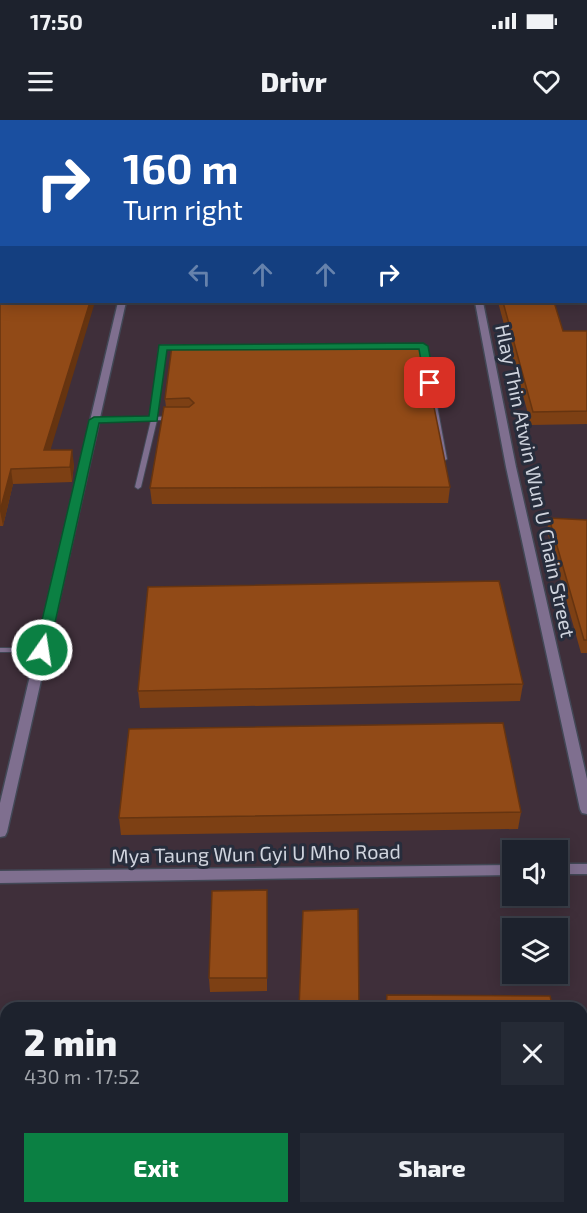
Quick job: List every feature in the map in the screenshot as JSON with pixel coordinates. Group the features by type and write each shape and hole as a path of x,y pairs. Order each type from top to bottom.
{"street":[{"path":"0,832 122,303"},
{"name":"Hlay Thin Atwin Wun U Chain Street","path":"478,303 511,467 587,809"},
{"path":"568,869 587,869"},
{"name":"Mya Taung Wun Gyi U Mho Road","path":"0,877 502,870"}],"lane":[{"path":"245,347 423,346 445,463"},
{"path":"138,487 154,419 162,347 186,347"},
{"path":"94,420 178,418"},
{"path":"0,650 42,650"}],"shaded area":[{"path":"0,303 587,303 587,1002 0,1002"}],"building":[{"path":"0,303 90,303 44,450 72,450 70,467 11,469 0,511"},
{"path":"503,303 554,303 563,331 587,331 587,411 533,412"},
{"path":"172,346 422,347 450,487 150,488 164,407 189,407 194,403 189,398 165,399"},
{"path":"549,518 587,520 587,640 584,640"},
{"path":"499,581 523,684 138,691 148,587"},
{"path":"503,723 521,812 119,818 129,729"},
{"path":"267,890 267,978 209,978 212,891"},
{"path":"358,909 359,1002 299,1002 303,911"},
{"path":"387,995 550,996 552,1002 386,1002"}],"route":[{"path":"42,650 94,420 154,419 162,347 423,346 430,383"}]}
